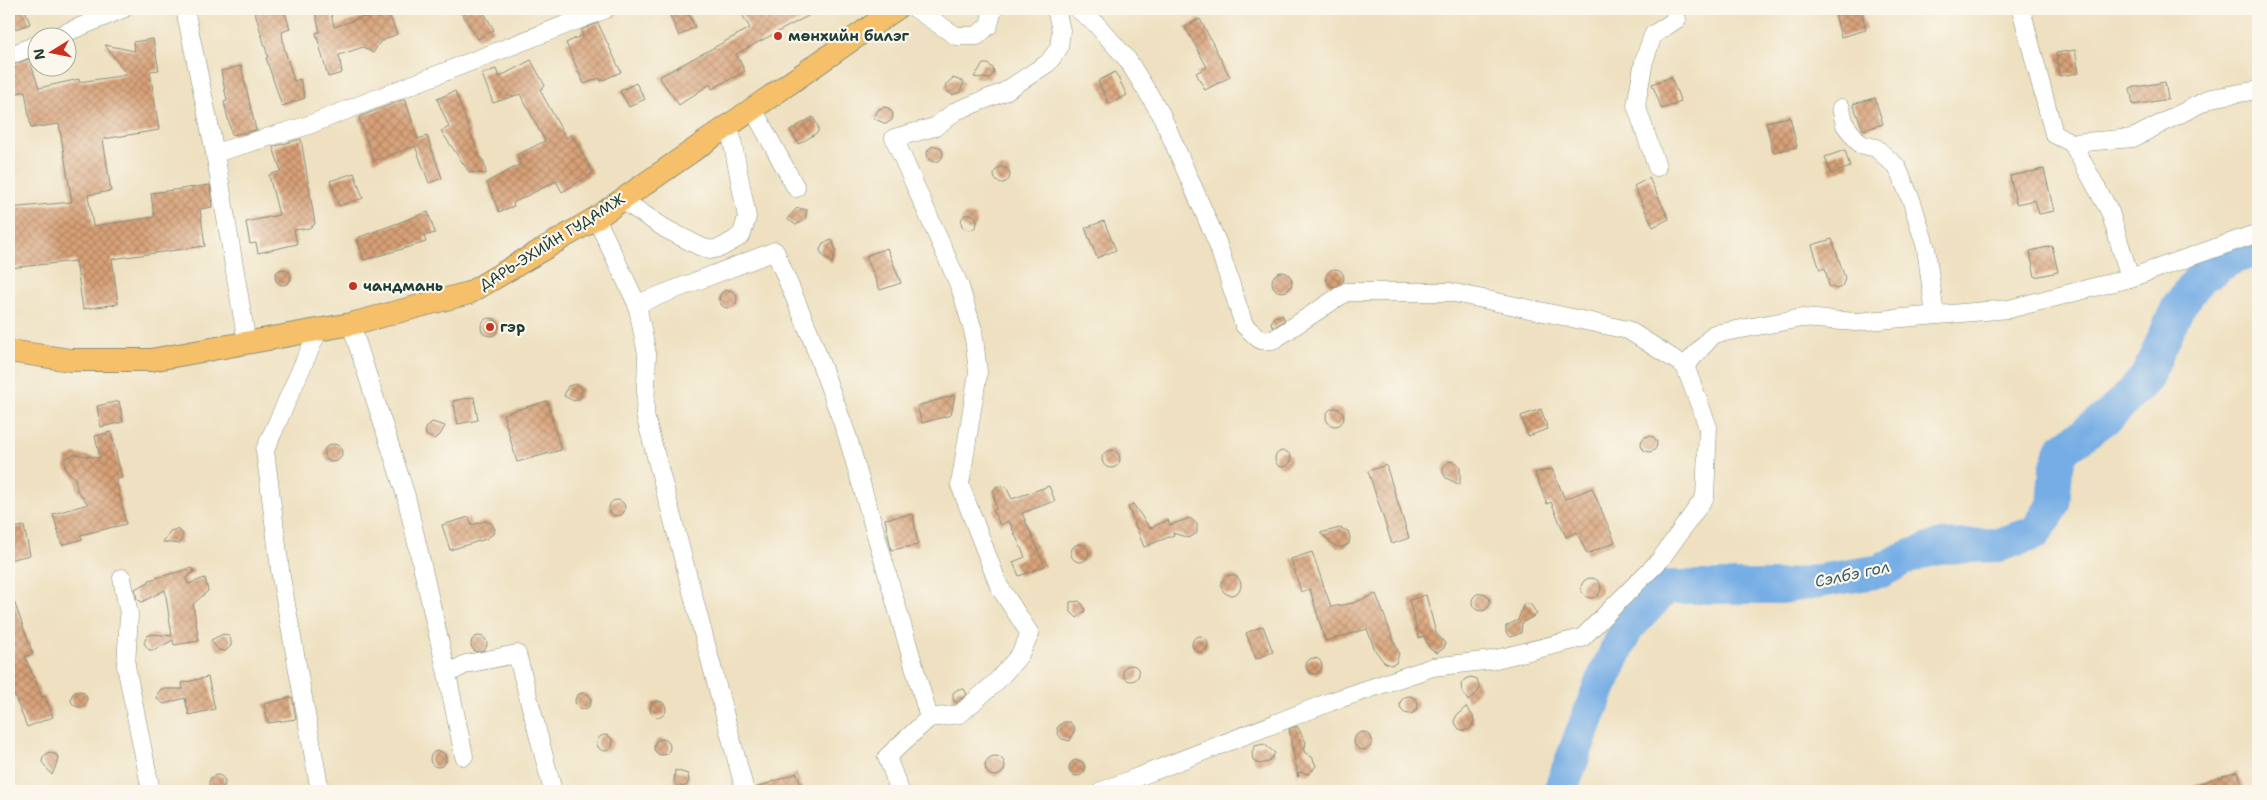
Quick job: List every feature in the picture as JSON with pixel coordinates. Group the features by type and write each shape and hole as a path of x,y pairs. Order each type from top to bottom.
{"main road":[{"name":"ДАРЬ-ЭХИЙН ГУДАМЖ","path":"9,351 70,360 151,360 318,331 469,293 596,218 896,9"}],"street":[{"path":"77,28 122,9"},
{"path":"185,9 215,153 247,343"},
{"path":"215,153 306,126 606,9"},
{"path":"916,9 956,36 977,36 989,25 993,9"},
{"path":"900,791 887,757 929,718 960,714 996,682 1019,656 1030,634 999,586 960,486 978,372 973,330 960,287 894,138 936,127 956,111 1004,92 1048,63 1059,48 1061,30 1056,9"},
{"path":"1078,9 1127,58 1161,114 1217,242 1244,325 1260,340 1273,340 1346,292 1450,292 1628,330 1685,366 1708,427 1706,497 1660,560 1587,636 1492,660 1433,667 1330,702 1102,791"},
{"path":"1657,167 1636,105 1644,61 1653,35 1677,19 1674,9"},
{"path":"2021,9 2054,134 2072,143 2133,138 2211,98 2258,90"},
{"path":"9,56 28,48"},
{"path":"1841,108 1845,125 1860,144 1876,148 1897,167 1912,202 1926,248 1935,315"},
{"path":"753,109 796,188"},
{"path":"622,200 666,229 710,250 722,247 736,240 742,234 747,217 729,124"},
{"path":"2072,143 2110,212 2130,278"},
{"path":"596,218 637,304 647,354 645,415 745,791"},
{"path":"1685,366 1714,334 1802,318 1856,322 2009,308 2130,278 2258,233"},
{"path":"637,304 775,251 810,334 847,435 929,718"},
{"path":"351,324 406,496 464,756"},
{"path":"318,331 265,450 281,577 320,791"},
{"path":"122,578 129,614 126,666 151,791"},
{"path":"447,674 466,664 517,654 553,791"}],"building":[{"path":"9,9 25,9 30,24 12,30"},
{"path":"254,9 284,9 290,29 282,32 284,47 294,81 300,79 305,98 282,106 266,58 268,57"},
{"path":"330,9 334,27 387,9 397,34 380,42 373,53 363,47 339,55 342,73 328,77 316,33 320,32 315,12"},
{"path":"459,9 482,9 494,30 478,39"},
{"path":"667,9 686,9 695,27 679,36"},
{"path":"739,9 821,9 736,54 745,71 712,89 710,84 679,105 659,77 750,28"},
{"path":"1834,9 1861,9 1866,30 1841,37"},
{"path":"1200,19 1230,77 1205,90 1196,73 1207,67 1185,27"},
{"path":"598,23 621,72 601,81 600,78 584,84 566,43 583,35 581,30"},
{"path":"153,39 159,70 150,71 159,130 103,139 111,191 88,195 93,226 154,217 151,193 210,185 212,207 200,209 205,246 112,259 118,304 83,309 76,261 9,268 9,208 72,202 59,124 31,128 25,91 18,93 9,66 28,59 28,78 36,78 39,88 79,79 79,82 127,75 105,45 135,51 133,42"},
{"path":"2075,50 2079,73 2059,76 2056,53"},
{"path":"531,60 545,86 540,90 566,138 571,134 593,173 562,192 556,181 513,203 514,206 499,212 487,182 521,164 517,155 545,141 520,94 493,103 482,74 496,69 499,77"},
{"path":"983,64 988,64 993,68 994,73 989,79 974,77"},
{"path":"241,66 256,130 232,135 224,102 227,101 221,71"},
{"path":"1115,72 1127,95 1109,104 1098,81"},
{"path":"1671,77 1681,102 1662,109 1652,84"},
{"path":"953,78 964,82 960,92 952,95 946,90 945,85"},
{"path":"2165,82 2168,99 2133,105 2130,88"},
{"path":"636,83 645,99 629,107 620,91"},
{"path":"455,91 479,156 484,162 486,174 469,172 441,131 449,127 437,99"},
{"path":"1875,98 1883,124 1863,130 1853,104"},
{"path":"405,99 418,139 427,136 442,178 429,183 415,146 374,161 359,117"},
{"path":"885,107 890,109 893,114 892,120 886,124 873,118 879,109"},
{"path":"813,117 818,126 818,132 799,144 790,130"},
{"path":"1790,117 1797,147 1773,152 1766,122"},
{"path":"301,139 315,224 309,228 294,230 297,244 258,253 256,243 250,244 246,222 279,215 269,175 281,171 273,147"},
{"path":"932,146 938,146 943,151 941,160 932,162 927,157 927,151"},
{"path":"1845,150 1850,167 1831,174 1825,157"},
{"path":"999,167 1005,167 1010,172 1008,181 999,183 994,178 994,172"},
{"path":"2044,169 2054,211 2039,214 2035,200 2016,204 2010,176"},
{"path":"354,173 363,198 339,206 330,181"},
{"path":"1649,178 1669,219 1653,227 1634,186"},
{"path":"797,208 807,210 805,220 796,225 787,219"},
{"path":"428,212 435,233 424,236 426,242 364,260 357,238"},
{"path":"969,214 977,222 969,230 961,222"},
{"path":"1104,221 1116,250 1097,258 1085,228"},
{"path":"1832,239 1845,278 1842,287 1837,289 1829,286 1825,268 1820,270 1812,245"},
{"path":"832,240 836,250 832,263 822,255 820,250 823,243"},
{"path":"2052,246 2058,272 2035,277 2030,251"},
{"path":"887,248 901,283 880,290 866,256"},
{"path":"283,269 289,271 291,277 289,283 283,285 277,283 275,277 277,271"},
{"path":"1335,269 1341,272 1344,278 1341,284 1335,287 1329,284 1326,278 1329,272"},
{"path":"1278,272 1286,272 1292,278 1292,286 1286,292 1278,292 1272,286 1272,278"},
{"path":"728,290 734,293 737,299 734,305 728,308 722,305 719,299 722,293"},
{"path":"1282,315 1285,320 1273,328 1271,323 1274,317"},
{"name":"гэр","path":"490,318 496,321 499,327 496,333 490,336 484,333 481,327 484,321"},
{"path":"576,384 582,389 581,397 574,401 564,396 568,386"},
{"path":"955,395 951,415 922,423 917,406"},
{"path":"474,397 478,420 458,424 453,401"},
{"path":"119,401 123,422 101,427 97,406"},
{"path":"547,401 561,450 517,462 503,414"},
{"path":"1335,408 1341,411 1344,417 1341,423 1335,426 1329,423 1326,417 1329,411"},
{"path":"1541,409 1548,429 1528,436 1521,416"},
{"path":"432,422 445,426 440,435 434,439 426,435 425,429"},
{"path":"111,432 122,478 116,479 126,524 80,535 83,539 62,545 53,514 88,504 77,490 75,478 65,469 65,458 75,454 100,458 95,436"},
{"path":"1646,436 1652,436 1657,441 1655,450 1646,452 1641,447 1641,441"},
{"path":"329,444 337,444 342,449 340,460 329,462 324,457 324,449"},
{"path":"1111,450 1117,453 1120,459 1117,465 1111,468 1105,465 1102,459 1105,453"},
{"path":"1283,451 1289,453 1291,459 1289,465 1283,467 1277,465 1275,459 1277,453"},
{"path":"1450,461 1456,462 1460,467 1460,485 1446,478 1443,473 1443,467"},
{"path":"1386,465 1409,538 1392,544 1368,471"},
{"path":"1552,469 1565,499 1592,488 1615,542 1587,554 1577,532 1566,537 1551,502 1547,504 1535,473"},
{"path":"997,486 1006,487 1012,499 1049,486 1055,501 1022,513 1045,566 1019,576 1013,562 1025,557 1009,521 1000,525 993,510 996,509 993,491"},
{"path":"614,500 620,500 625,505 623,514 614,516 609,511 609,505"},
{"path":"1133,504 1150,528 1168,520 1170,525 1190,518 1197,524 1197,533 1189,538 1173,533 1174,535 1144,547 1128,507"},
{"path":"913,514 918,545 891,550 885,519"},
{"path":"469,517 472,525 485,521 491,523 495,529 493,534 486,539 450,550 442,525"},
{"path":"24,526 30,555 9,560 9,529"},
{"path":"1340,528 1348,531 1350,537 1349,544 1343,547 1337,547 1320,533"},
{"path":"177,529 183,534 180,544 163,542 170,531"},
{"path":"1080,544 1086,547 1089,553 1086,559 1080,562 1074,559 1071,553 1074,547"},
{"path":"1312,552 1331,607 1353,603 1376,594 1399,654 1396,663 1391,665 1384,662 1375,650 1367,629 1325,641 1310,589 1301,592 1291,559"},
{"path":"192,568 194,572 186,578 188,584 205,578 208,591 193,604 199,641 174,645 173,640 155,650 149,650 144,643 147,636 152,634 172,636 165,590 142,602 137,599 135,589 149,582 149,580"},
{"path":"1231,575 1238,578 1241,585 1238,592 1231,595 1224,592 1221,585 1224,578"},
{"path":"1591,578 1598,581 1601,588 1598,595 1591,598 1584,595 1581,588 1584,581"},
{"path":"9,593 11,593 33,654 25,657 42,697 45,696 53,717 27,727 9,682"},
{"path":"1481,593 1487,596 1490,602 1487,608 1481,611 1475,608 1472,602 1475,596"},
{"path":"1426,595 1436,633 1445,643 1444,648 1437,653 1430,649 1424,636 1419,638 1409,600"},
{"path":"1079,601 1085,611 1077,618 1070,611 1070,602"},
{"path":"1524,603 1531,605 1537,614 1522,623 1521,633 1511,637 1506,633 1506,626 1518,620"},
{"path":"1263,626 1273,652 1256,659 1246,633"},
{"path":"223,634 228,635 231,640 231,646 225,651 218,650 211,640"},
{"path":"479,636 485,638 487,644 485,650 479,652 473,650 471,644 473,638"},
{"path":"1197,636 1203,636 1208,641 1206,650 1197,652 1192,647 1192,641"},
{"path":"1311,658 1317,658 1322,663 1320,672 1311,674 1306,669 1306,663"},
{"path":"1128,665 1134,665 1139,670 1137,679 1128,681 1123,676 1123,670"},
{"path":"208,677 215,709 189,715 185,698 164,704 157,699 161,689 183,689 182,683"},
{"path":"1471,677 1477,679 1480,688 1468,701 1462,691 1461,684 1465,679"},
{"path":"958,689 964,689 967,694 956,703 953,699 953,693"},
{"path":"76,691 82,691 87,696 85,705 76,707 71,702 71,696"},
{"path":"580,693 586,693 591,698 589,707 580,709 575,704 575,698"},
{"path":"1405,696 1413,696 1418,701 1416,712 1405,714 1400,709 1400,701"},
{"path":"292,697 296,719 268,723 264,704"},
{"path":"655,701 661,701 666,706 664,715 655,717 650,712 650,706"},
{"path":"1466,707 1473,716 1474,723 1471,728 1465,731 1459,729 1454,721 1457,715"},
{"path":"1063,722 1070,722 1075,729 1070,741 1062,739 1058,734 1057,728"},
{"path":"1297,726 1306,742 1304,752 1312,757 1316,766 1309,774 1299,772 1298,777 1289,729"},
{"path":"1363,732 1369,735 1372,741 1369,747 1363,750 1357,747 1354,741 1357,735"},
{"path":"602,735 608,735 613,740 611,749 602,751 597,746 597,740"},
{"path":"659,739 665,739 670,744 668,753 659,755 654,750 654,744"},
{"path":"1264,744 1275,753 1269,762 1259,764 1253,761 1252,752 1255,746"},
{"path":"435,751 441,751 446,756 444,765 435,767 430,762 430,756"},
{"path":"49,752 57,755 58,760 52,775 42,762 43,757"},
{"path":"995,756 1002,759 1005,766 1002,773 995,776 988,773 985,766 988,759"},
{"path":"1074,760 1080,760 1085,765 1083,774 1074,776 1069,771 1069,765"},
{"path":"675,770 688,774 689,781 686,786 679,787 674,783"},
{"path":"2238,771 2243,787 2229,791 2186,791 2185,788"},
{"path":"797,773 803,791 755,791 755,788"},
{"path":"214,775 220,775 225,780 223,789 214,791 209,786 209,780"}],"waterway":[{"name":"Сэлбэ гол","path":"1560,791 1600,686 1627,628 1666,587 1782,587 1881,571 1903,559 1937,547 1999,545 2035,533 2053,506 2056,469 2062,450 2110,415 2146,378 2178,307 2200,278 2230,259 2258,249"}],"place":[{"name":"мөнхийн билэг","path":"778,36"},
{"name":"чандмань","path":"353,286"},
{"name":"гэр","path":"490,327"}]}
